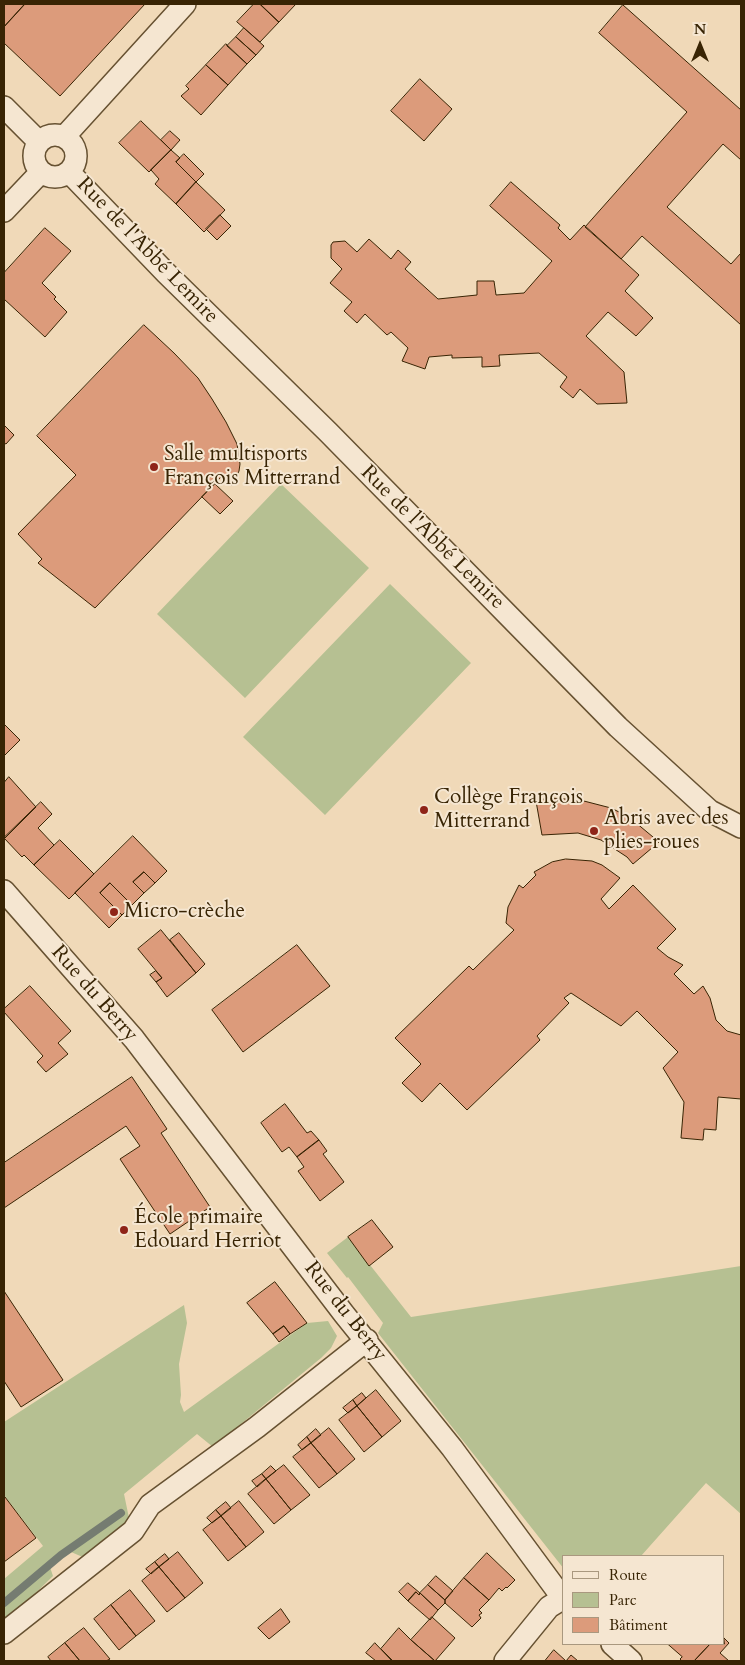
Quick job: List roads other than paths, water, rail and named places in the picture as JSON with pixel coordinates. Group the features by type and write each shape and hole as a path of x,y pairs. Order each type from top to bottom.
{"street":[{"path":"64,137 185,4"},
{"path":"4,107 39,142"},
{"path":"51,135 64,137 70,141 76,153 76,160 70,172 53,178 41,172 34,161 35,148 39,142 51,135"},
{"path":"4,211 41,172"},
{"name":"Rue de l'Abbé Lemire","path":"70,172 166,273 328,432 606,715 710,811 741,827"},
{"name":"Rue du Berry","path":"4,891 134,1039 344,1314 367,1340 452,1448 562,1598"},
{"path":"4,1633 133,1531 150,1505 257,1427 367,1340"},
{"path":"505,1661 549,1607 562,1600"},
{"path":"613,1645 631,1661"}],"waterway":[{"path":"4,1603 61,1555 121,1513"}],"place":[{"name":"Salle multisports François Mitterrand","path":"154,467"},
{"name":"Collège François Mitterrand","path":"424,810"},
{"name":"Abris avec des plies-roues","path":"594,831"},
{"name":"Micro-crèche","path":"114,912"},
{"name":"École primaire Edouard Herriot","path":"124,1230"}]}
